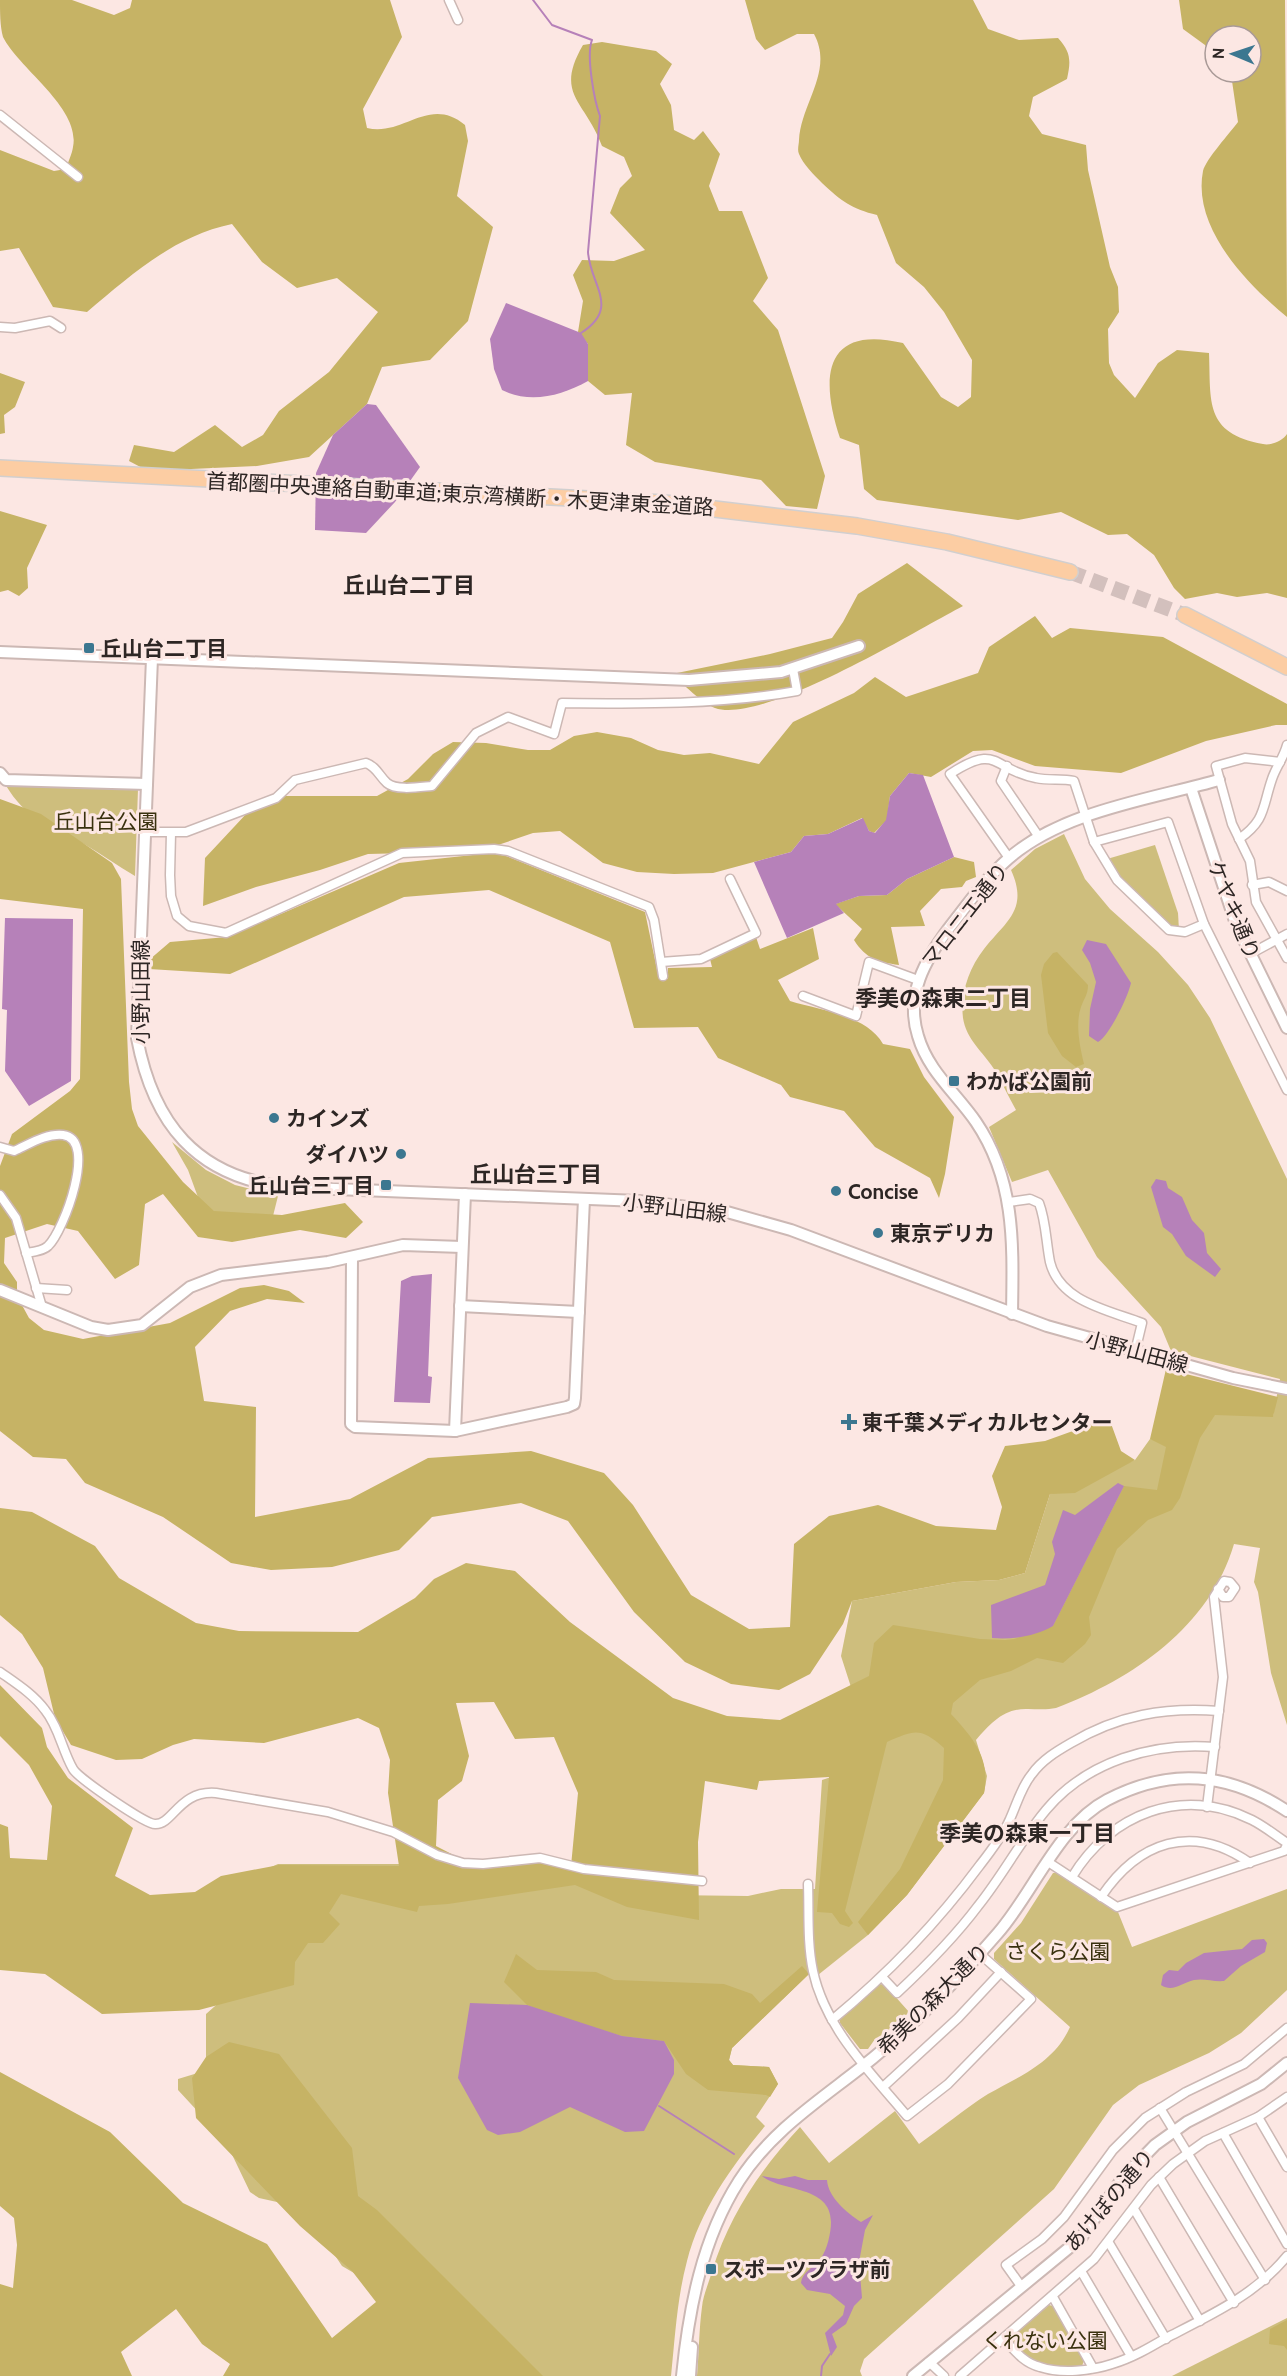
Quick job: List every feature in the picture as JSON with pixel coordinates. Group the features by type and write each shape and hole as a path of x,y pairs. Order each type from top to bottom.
{"highway":[{"name":"首都圏中央連絡自動車道;東京湾横断・木更津東金道路","path":"0,467 148,477 596,498 763,514 857,526 947,542 1070,572"},
{"name":"首都圏中央連絡自動車道;東京湾横断・木更津東金道路","path":"0,475 96,474"},
{"path":"1185,615 1287,667"}],"street":[{"path":"449,0 458,20"},
{"path":"0,115 78,177"},
{"path":"0,327 15,328 50,321 61,328"},
{"path":"0,652 689,680 751,676 793,669 859,646"},
{"name":"小野山田線","path":"152,658 137,1038 148,1085 166,1118 181,1139 213,1165 242,1179 265,1185 584,1199 697,1207 757,1220 1012,1314 1135,1352 1287,1389"},
{"path":"145,832 186,832 276,798 295,780 366,763 371,765 388,784 395,787 432,786 476,733 508,717 554,734 562,703 663,704 763,697 798,691 793,669"},
{"path":"1239,838 1254,828 1262,819 1273,777 1287,745"},
{"path":"1009,858 950,774 976,758 988,759 1038,779 1074,780 1094,842 1117,880 1169,930 1185,932 1204,924"},
{"path":"1280,762 1245,758 1216,766 1232,824 1250,861 1256,902 1287,958"},
{"path":"1007,766 1001,781 1039,837"},
{"path":"0,774 6,780 147,784"},
{"name":"マロニエ通り","path":"1012,1314 1013,1232 1009,1202 1000,1168 980,1128 957,1096 938,1077 923,1051 915,1021 918,980 931,951 989,877 1009,858 1039,837 1086,817 1219,780"},
{"name":"ケヤキ通り","path":"1191,788 1226,897 1250,954 1287,1028"},
{"path":"1094,842 1168,822 1204,924 1287,1090"},
{"path":"171,833 171,896 179,920 189,926 226,933 402,853 494,849 508,851 649,907 654,920 663,976"},
{"path":"661,962 701,959 756,933 730,879"},
{"path":"1252,885 1269,882 1287,891"},
{"path":"1250,954 1287,934"},
{"path":"803,996 856,1016 869,962 918,980"},
{"path":"0,1148 14,1152 43,1138 63,1135 71,1138 78,1145 79,1160 62,1227 47,1247 26,1253"},
{"path":"454,1431 465,1194"},
{"path":"0,1195 16,1218 42,1307"},
{"path":"352,1258 351,1424 355,1427 454,1431 574,1404 584,1199"},
{"path":"1009,1202 1030,1199 1039,1203 1051,1264 1060,1285 1081,1299 1142,1323 1135,1352"},
{"path":"0,1290 91,1327 108,1330 142,1325 174,1297 221,1275 352,1258 403,1245 462,1247"},
{"path":"36,1288 67,1290"},
{"path":"460,1306 579,1312"},
{"path":"1207,1807 1220,1711 1222,1660 1213,1608 1218,1594"},
{"path":"0,1672 21,1685 47,1712 74,1772 84,1782 110,1796 145,1822 157,1825 166,1821 192,1797 201,1792 216,1793 328,1812 393,1832 437,1855 463,1863 483,1864 540,1858 585,1869 702,1881"},
{"path":"832,2020 913,1947 980,1865 1010,1820 1032,1773 1048,1757 1087,1733 1129,1716 1172,1710 1220,1711"},
{"path":"882,1977 897,1993 927,1964 978,1906 1047,1809 1081,1779 1107,1763 1167,1747 1215,1748"},
{"name":"希美の森大通り","path":"695,2290 699,2272 723,2211 739,2181 755,2158 788,2123 864,2065 925,2012 980,1954 1012,1916 1048,1862 1080,1821 1104,1802 1147,1784 1188,1778 1211,1779 1247,1788 1287,1811"},
{"path":"1048,1862 1117,1907 1284,1851 1287,1844 1253,1820 1207,1807 1187,1805 1153,1810 1126,1822 1098,1842 1085,1856 1072,1877"},
{"path":"1101,1897 1125,1866 1152,1849 1170,1843 1203,1842 1222,1846 1250,1863"},
{"path":"808,1884 809,1948 813,1971 832,2020 864,2065 907,2116 948,2084 1031,1999 980,1954"},
{"path":"883,2087 958,2018 1001,1972"},
{"path":"1021,2286 1006,2265 1042,2239 1064,2217 1113,2150 1160,2108 1186,2092 1244,2064 1287,2028"},
{"name":"あけぼの通り","path":"913,2376 1081,2238 1122,2179 1155,2145 1175,2130 1245,2094 1287,2063"},
{"path":"960,2376 1081,2271 1109,2243 1160,2177 1188,2152 1258,2117 1287,2097"},
{"path":"1160,2108 1264,2280"},
{"path":"1258,2117 1287,2167"},
{"path":"1223,2133 1287,2244"},
{"path":"1160,2177 1234,2303"},
{"path":"1134,2209 1200,2321"},
{"path":"1109,2243 1166,2339"},
{"path":"1004,2339 1023,2359 1040,2368 1093,2368 1131,2356 1234,2303 1264,2280 1287,2256"},
{"path":"1081,2271 1131,2356"},
{"path":"682,2376 688,2318 695,2290"},
{"path":"690,2376 695,2290"},
{"path":"1053,2297 1093,2368"},
{"path":"929,2362 944,2376"}],"green space":[{"name":"丘山台公園","path":"5,784 138,789 135,876 30,814"},
{"path":"1064,834 1085,879 1110,909 1158,952 1188,985 1210,1018 1287,1179 1287,1725 1271,1673 1258,1592 1254,1582 1260,1548 1234,1544 1223,1573 1207,1600 1165,1646 1140,1665 1113,1682 1056,1708 1019,1709 993,1722 976,1740 987,1776 984,1793 907,1895 868,1935 818,1975 817,1970 809,1974 732,2048 729,2060 733,2065 769,2067 778,2084 756,2117 765,2126 718,2189 693,2242 681,2289 671,2376 530,2376 342,2266 324,2239 295,2206 259,2198 250,2192 226,2142 178,2090 178,2079 201,2072 206,2066 206,2014 240,1984 241,1880 278,1864 498,1864 668,1895 748,1896 781,1889 815,1889 822,1780 858,1768 859,1712 841,1656 852,1601 956,1582 999,1580 1025,1573 1050,1494 1135,1460 1150,1439 1184,1443 1192,1396 1273,1416 1280,1379 1171,1351 1161,1327 1097,1257 1048,1170 1012,1182 989,1127 1016,1110 994,1069 975,1045 965,1026 962,1009 964,991 979,956 1007,922 1016,905 1016,884 1011,870 1035,849"},
{"path":"1155,845 1178,913 1179,930 1152,910 1107,859"},
{"path":"172,1142 206,1170 235,1185 278,1196 271,1224 229,1223 199,1200 188,1170"},
{"name":"さくら公園","path":"1053,1873 1058,1873 1118,1912 1132,1947 1287,1889 1287,1990 1241,2033 1209,2053 1139,2085 1113,2105 1054,2189 864,2359 860,2371 862,2376 697,2376 703,2302 719,2250 737,2212 759,2176 800,2127 829,2163 895,2111 919,2144 988,2094 1035,2067 1055,2050 1063,2039 1070,2027 994,1959 994,1953 1021,1923"},
{"path":"880,1984 885,1985 909,2012 882,2039 875,2039 868,2049 860,2049 840,2023 840,2019"},
{"name":"くれない公園","path":"1049,2305 1053,2306 1085,2358 1082,2366 1044,2365 1029,2358 1013,2344 1013,2336"},
{"path":"1287,2318 1287,2376 1172,2376"}],"shaded area":[{"path":"0,0 72,0 114,15 130,8 132,0 390,0 402,37 363,109 367,128 392,127 428,115 440,114 452,117 465,125 468,141 457,196 493,227 468,321 430,360 382,367 367,404 309,457 257,466 148,471 129,461 134,445 174,452 215,425 242,447 263,435 279,411 329,372 378,312 337,278 297,288 262,262 232,224 211,230 172,247 137,271 87,312 53,307 19,248 0,251 0,150 54,171 66,169 72,150 73,132 59,103 3,37"},
{"path":"745,0 973,0 988,29 1019,40 1058,38 1069,57 1067,79 1033,97 1029,116 1042,134 1086,145 1088,170 1110,267 1118,287 1119,312 1108,329 1109,363 1114,375 1135,398 1158,363 1177,350 1209,353 1211,400 1221,423 1230,432 1244,439 1263,444 1276,442 1287,434 1287,598 1267,593 1237,597 1217,593 1185,599 1174,588 1154,555 1127,534 1108,535 1061,512 1018,520 877,500 864,489 859,445 840,438 830,395 830,377 834,361 843,349 857,341 877,339 903,343 941,397 958,407 971,397 972,360 944,312 924,287 896,263 877,215 854,207 841,199 816,176 798,152 801,126 819,74 819,48 814,34 797,34 765,50 756,39"},
{"path":"1179,0 1285,0 1287,317 1255,288 1226,253 1214,234 1206,213 1202,192 1205,166 1238,122 1232,84 1263,84 1263,24 1203,24 1203,44 1183,29"},
{"path":"602,42 656,51 672,64 660,84 671,105 674,130 694,140 703,131 720,154 709,186 719,211 742,211 768,278 753,301 778,330 825,476 817,509 786,506 761,480 655,462 626,445 632,393 605,395 588,381 588,344 578,332 583,301 573,275 582,260 614,261 645,250 610,213 620,188 632,176 624,157 602,146 575,97 572,87 571,75 583,45"},
{"path":"506,303 581,333 588,344 588,381 567,391 545,396 523,397 502,390 494,369 490,339"},
{"path":"0,373 25,382 15,407 4,415 5,433 0,434"},
{"path":"367,404 376,405 420,467 395,502 366,533 315,530 316,473 333,435"},
{"path":"0,511 47,525 27,568 28,588 19,596 8,590 0,592"},
{"path":"907,563 963,606 839,673 767,703 737,710 715,708 699,698 672,674 770,654 832,638 858,594"},
{"path":"1035,616 1052,638 1070,628 1163,637 1287,704 1287,725 1276,725 1206,741 1121,773 1035,766 992,750 973,751 931,777 909,773 890,796 887,820 874,833 869,831 862,818 828,834 804,836 791,852 713,873 637,872 603,863 560,831 533,833 498,845 449,852 368,854 256,887 203,906 205,858 248,812 284,796 377,796 408,779 433,754 453,742 486,743 528,750 550,750 574,736 597,732 631,738 658,750 684,755 710,753 759,764 793,722 854,693 875,677 906,697 978,673 989,647"},
{"path":"909,773 923,775 954,857 907,879 887,895 859,896 836,904 844,913 787,938 754,862 791,852 804,836 828,834 863,818 869,831 875,833 886,820 890,796"},
{"path":"0,799 41,814 112,863 121,879 132,1109 138,1126 183,1182 214,1211 282,1215 345,1203 363,1222 346,1238 300,1230 232,1242 198,1237 163,1194 145,1204 139,1265 115,1279 78,1231 47,1224 5,1238 4,1263 17,1282 17,1296 29,1318 44,1330 83,1339 170,1323 240,1288 264,1285 289,1291 305,1303 267,1299 230,1311 195,1347 204,1401 256,1407 255,1517 350,1499 428,1458 531,1451 604,1473 633,1505 691,1595 749,1629 790,1627 794,1544 829,1516 878,1505 936,1526 996,1530 1002,1507 992,1476 1005,1446 1045,1441 1109,1418 1121,1451 1135,1460 1075,1493 1050,1494 1025,1573 999,1580 956,1582 852,1601 843,1624 810,1674 779,1690 731,1684 685,1662 634,1612 568,1521 521,1503 432,1517 399,1550 332,1567 271,1570 231,1563 163,1517 85,1483 66,1459 33,1457 0,1431 0,1166 12,1134 70,1091 80,1079 83,909 0,899"},
{"path":"491,853 506,856 645,912 659,979 668,979 668,968 712,967 710,959 756,937 760,949 813,928 819,959 778,980 790,1001 854,1020 876,1034 883,1044 910,1049 924,1077 954,1117 939,1198 930,1178 875,1147 844,1111 790,1097 781,1085 718,1058 698,1027 634,1028 610,942 489,890 404,897 230,974 149,969 149,960 170,942 227,937 399,863"},
{"path":"954,857 974,862 976,877 966,881 962,887 941,889 920,911 925,926 891,927 899,965 879,961 863,951 854,940 862,929 835,904 859,896 887,895 907,879"},
{"path":"5,918 73,919 71,1081 29,1106 5,1071 7,1010 2,1009"},
{"path":"1087,940 1106,944 1131,983 1118,1016 1098,1042 1089,1036 1090,1009 1096,982 1090,963 1082,950"},
{"path":"1057,952 1088,985 1078,1021 1084,1064 1076,1067 1062,1056 1048,1033 1041,975 1044,964 1053,953"},
{"path":"1156,1179 1166,1181 1168,1188 1182,1197 1192,1220 1204,1233 1207,1253 1221,1269 1215,1277 1186,1256 1172,1234 1163,1227 1151,1187"},
{"path":"432,1274 428,1376 432,1377 430,1403 394,1402 401,1281 412,1276"},
{"path":"1166,1369 1278,1397 1273,1417 1215,1415 1200,1438 1180,1498 1172,1510 1148,1520 1117,1549 1089,1617 1091,1635 1085,1644 1063,1663 1037,1658 1011,1671 980,1680 953,1703 951,1714 973,1740 982,1759 985,1769 984,1793 907,1895 868,1935 858,1922 900,1869 943,1780 944,1748 923,1734 911,1733 887,1742 845,1911 853,1923 849,1927 840,1924 832,1913 817,1912 829,1777 759,1781 757,1790 705,1781 698,1842 699,1920 627,1907 575,1885 448,1904 419,1906 417,1912 341,1894 329,1913 340,1924 323,1943 308,1943 295,1962 294,1985 199,2010 102,2014 45,1974 0,1970 0,1824 8,1827 10,1858 47,1860 52,1806 29,1765 0,1736 0,1685 42,1728 47,1747 68,1778 133,1828 115,1876 150,1895 195,1892 221,1876 279,1865 399,1866 388,1793 390,1760 379,1728 358,1718 264,1743 194,1739 173,1745 142,1759 116,1760 71,1745 55,1718 43,1668 22,1634 0,1615 0,1508 32,1512 95,1546 119,1578 196,1623 239,1631 358,1632 415,1598 434,1579 466,1563 515,1571 570,1622 673,1698 727,1716 780,1720 869,1676 874,1643 893,1625 980,1639 1005,1640 1053,1626 1124,1486 1157,1490 1166,1447 1150,1439","holes":["494,1702 515,1739 554,1737 578,1793 571,1866 541,1862 471,1864 436,1846 438,1800 462,1781 469,1756 456,1703"]},
{"path":"1118,1483 1124,1486 1053,1626 1024,1636 992,1638 991,1605 1045,1585 1055,1554 1052,1542 1063,1510 1075,1515"},
{"path":"1264,1939 1267,1943 1265,1952 1241,1966 1224,1981 1189,1981 1169,1988 1161,1985 1163,1975 1169,1970 1178,1971 1186,1963 1204,1953 1242,1949 1252,1940"},
{"path":"516,1954 537,1970 596,1972 614,1980 724,1984 752,1994 760,2003 802,1966 809,1974 732,2048 729,2060 733,2065 769,2067 778,2084 770,2097 708,2090 686,2074 664,2041 622,2036 527,2005 504,1982"},
{"path":"470,2003 527,2005 622,2036 664,2041 674,2060 674,2074 644,2131 625,2132 570,2107 520,2132 498,2135 487,2130 458,2078"},
{"path":"229,2042 279,2054 352,2148 358,2196 377,2210 543,2376 223,2376 230,2364 202,2344 176,2309 121,2352 132,2376 0,2376 0,2284 13,2288 17,2245 14,2218 0,2206 0,2072 110,2132 183,2203 267,2244 332,2338 376,2302 352,2271 300,2226 196,2118 192,2078 206,2057"},
{"path":"762,2176 779,2179 795,2176 808,2180 827,2180 839,2204 850,2214 861,2222 873,2215 865,2230 859,2262 862,2298 854,2306 846,2324 832,2334 837,2347 831,2356 825,2333 843,2315 845,2306 830,2294 807,2290 801,2283 804,2275 819,2261 825,2251 831,2226 829,2210 823,2201 814,2195 770,2181"},
{"path":"1287,2320 1287,2350 1284,2346 1269,2344 1270,2329"}],"waterway":[{"path":"533,0 552,25 592,40 590,66 600,116 588,252 601,305 593,324 581,333"},
{"path":"659,2106 734,2154"},
{"path":"821,2376 822,2366 830,2354"}],"tunnel":[{"path":"1070,572 1185,615"}],"place":[{"name":"丘山台二丁目","path":"89,648"},
{"name":"わかば公園前","path":"954,1081"},
{"name":"カインズ","path":"274,1118"},
{"name":"ダイハツ","path":"401,1154"},
{"name":"丘山台三丁目","path":"386,1185"},
{"name":"Concise","path":"836,1191"},
{"name":"東京デリカ","path":"878,1233"},
{"name":"東千葉メディカルセンター","path":"849,1422"},
{"name":"スポーツプラザ前","path":"711,2269"}],"district":[{"name":"丘山台二丁目","path":"409,585"},
{"name":"季美の森東二丁目","path":"943,998"},
{"name":"丘山台三丁目","path":"536,1174"},
{"name":"季美の森東一丁目","path":"1027,1833"}]}
